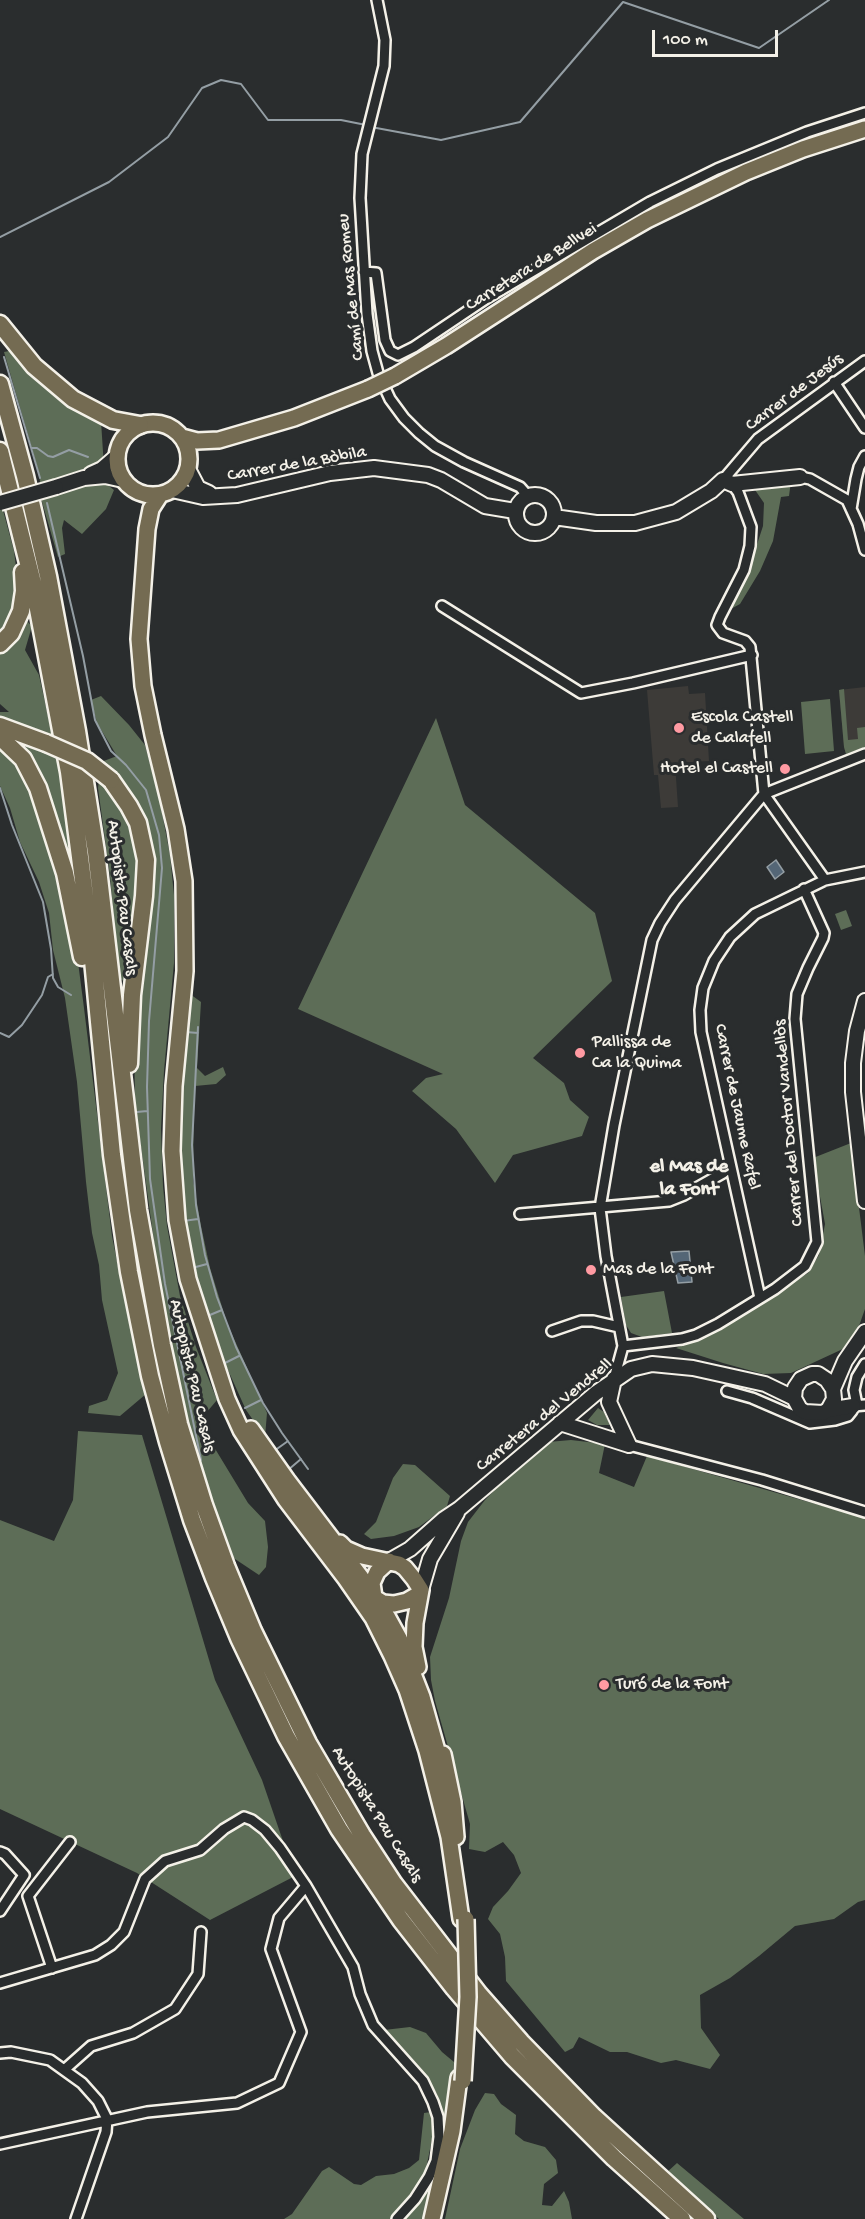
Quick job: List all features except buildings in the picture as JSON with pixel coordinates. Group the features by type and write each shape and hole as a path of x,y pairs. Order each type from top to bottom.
{"highway":[{"path":"0,324 34,366 74,399 113,420 140,425"},
{"name":"Autopista Pau Casals","path":"0,384 28,487 70,688 96,852 128,1125 148,1270 179,1424 226,1566 253,1631 308,1743 362,1835 394,1884 478,1993 521,2042 594,2117 706,2219"},
{"name":"Autopista Pau Casals","path":"0,451 23,541 69,772 92,950 99,1038 120,1221 150,1376 192,1520 238,1638 291,1746 339,1829 379,1888 426,1953 482,2023 552,2098 682,2219"},
{"path":"0,644 12,633 21,611 24,591 21,556 23,541"},
{"path":"0,726 87,761 111,780 138,823 146,860 132,995 129,1068 131,1100 128,1125"},
{"path":"0,737 23,759 42,798 65,873 99,1038"}],"main road":[{"name":"Carretera de Bellvei","path":"189,465 203,448 219,440 294,418 395,376 647,220 746,172 803,149 865,129"},
{"path":"147,529 145,509 137,492 123,480 118,468 118,448 126,434 140,425 163,424 182,437 188,448 189,465 182,481 166,493 151,509 139,618 140,659 153,735 178,838 185,909 184,970 172,1125 177,1220 188,1279 227,1399 241,1430 269,1476 373,1618 406,1690 427,1751 449,1838 463,1919"},
{"name":"Carretera de Bellvei","path":"182,437 197,441 219,440"},
{"path":"137,492 148,495 166,493"},
{"path":"211,1350 256,1436 374,1598 399,1638 422,1697 446,1783 456,1835"},
{"path":"307,1527 321,1537 337,1555 366,1594 383,1604 407,1601 420,1592"},
{"path":"324,1529 346,1549 405,1568 420,1592 414,1647 453,1802 463,1919 464,1996 461,2079 453,2151 437,2219"},
{"path":"389,1561 377,1572 372,1583 374,1606 396,1647 406,1690"},
{"path":"432,2219 452,2132 461,2079"}],"street":[{"name":"Camí de Mas Romeu","path":"377,0 385,40 384,66 362,154 360,198 372,351 385,389 404,418 435,446 464,462 520,487 528,496"},
{"path":"364,272 376,273 385,340 390,351 398,355 650,202 717,169 814,130 865,113"},
{"name":"Carrer de Jesús","path":"728,482 758,439 865,361"},
{"path":"834,382 865,428"},
{"path":"0,503 84,478 102,469 117,456"},
{"path":"851,508 856,479 862,468 864,456"},
{"path":"189,465 198,488 220,496"},
{"name":"Carrer de la Bòbila","path":"166,493 203,497 220,496 258,491 330,473 374,468 428,475 486,506 515,511"},
{"path":"84,478 105,476 123,480"},
{"path":"554,517 596,523 635,523 661,517 683,508 728,482 800,477 810,479 847,500 858,524 865,550"},
{"path":"728,482 738,492 751,526 750,546 744,570 717,625 723,633 745,641 750,647 764,794 825,880"},
{"path":"539,495 552,504 554,517 546,530 531,533 519,525 515,511 519,502 528,496 539,495"},
{"path":"442,606 581,693 752,655"},
{"path":"629,1444 609,1402 623,1346 600,1221 600,1208 614,1125 652,940 675,900 764,794 865,754"},
{"name":"Carrer de Jaume Rafel","path":"760,1298 701,1032 700,1010 703,988 714,961 730,937 755,914 825,880 865,872"},
{"name":"Carrer del Doctor Vandellòs","path":"623,1346 696,1335 718,1324 775,1289 805,1266 817,1242 795,1018 797,994 824,933 804,889"},
{"path":"865,1001 857,1031 853,1063 853,1092 865,1201"},
{"path":"520,1214 659,1202 677,1198 730,1167"},
{"path":"552,1331 581,1321 593,1321 619,1327"},
{"path":"858,1405 833,1392 823,1377 818,1374 806,1376 797,1383 794,1398 800,1409 806,1412 823,1413 828,1410 833,1404 833,1392 845,1362 865,1332"},
{"path":"823,1377 845,1362"},
{"name":"Carretera del Vendrell","path":"389,1561 410,1549 444,1518 459,1509 614,1379 631,1369 652,1364 674,1364 765,1384 794,1398"},
{"path":"858,1405 854,1390 857,1377 865,1364"},
{"name":"Carretera del Vendrell","path":"765,1384 797,1383"},
{"path":"727,1391 753,1398 810,1423 848,1416 858,1405"},
{"path":"828,1410 858,1405"},
{"path":"560,1423 762,1480 865,1512"},
{"name":"Carretera del Vendrell","path":"420,1592 430,1560 459,1509"},
{"path":"0,1983 95,1955 111,1945 124,1932 145,1879 165,1861 200,1850 224,1829 244,1817 252,1820 265,1830 280,1848 306,1886 353,1966 360,1994 373,2025 423,2081 438,2117 439,2137 436,2161 416,2199 397,2219"},
{"path":"52,1968 28,1896 70,1842"},
{"path":"0,1852 5,1854 24,1875 0,1911"},
{"path":"0,2144 147,2112 237,2103 279,2082 301,2032 271,1949 279,1918 306,1886"},
{"path":"64,2070 91,2046 134,2033 175,2009 198,1974 201,1932"},
{"path":"0,2053 11,2052 50,2060 82,2083 98,2101 107,2120 106,2132 76,2219"}],"shaded area":[{"name":"Escola Castell de Calafell","path":"688,686 689,694 705,693 709,761 675,763 678,807 661,808 658,775 654,775 647,690"},
{"path":"865,687 865,747 846,754 839,690"}],"green space":[{"path":"9,351 41,384 101,421 105,483 114,490 106,509 82,534 64,520 62,528 65,554 58,557 42,502 39,473 4,352"},
{"path":"791,481 789,496 781,497 773,541 760,571 740,604 729,610 747,575 763,526 764,503 753,487"},
{"path":"0,499 14,551 17,575 15,610 32,626 25,650 39,675 57,757 72,857 56,863 78,962 112,1236 146,1394 120,1416 88,1413 89,1406 107,1400 118,1373 102,1300 86,1182 77,1082 65,998 53,950 49,913 39,882 20,842 10,808 0,786 0,744 23,751 29,743 22,725 0,720 0,712 9,712 0,704"},
{"path":"844,689 848,740 858,739 857,728 865,727 865,747 846,754 839,690"},
{"path":"101,696 145,745 159,797 170,855 174,895 174,963 161,1129 167,1226 180,1296 196,1347 217,1400 201,1419 214,1447 248,1503 265,1521 268,1547 266,1567 259,1575 232,1557 215,1514 180,1401 165,1322 135,1103 134,1035 137,990 119,978 110,876 98,788 101,762 117,756 97,723 91,700"},
{"path":"830,699 834,751 805,754 801,702"},
{"path":"436,718 465,805 595,913 612,981 533,1058 564,1083 570,1100 589,1117 582,1136 513,1155 495,1183 456,1129 412,1091 426,1078 443,1074 298,1009"},
{"path":"846,910 852,926 841,930 835,914"},
{"path":"190,994 201,1002 197,1068 205,1076 223,1067 226,1075 216,1084 195,1086 193,1180 210,1268 227,1323 267,1413 265,1437 246,1410 213,1337 189,1249 180,1172 179,1126"},
{"path":"851,1143 865,1256 865,1309 854,1340 845,1348 791,1373 763,1374 676,1348 707,1336 808,1273 819,1255 825,1224 813,1158"},
{"path":"664,1291 672,1333 642,1337 631,1333 626,1325 621,1297"},
{"path":"598,1408 604,1412 610,1425 597,1425 588,1420"},
{"path":"78,1431 142,1435 215,1680 262,1780 295,1876 210,1920 137,1873 0,1809 0,1520 54,1541 73,1500"},
{"path":"571,1440 605,1444 599,1473 634,1487 647,1456 865,1518 865,1900 858,1902 834,1919 795,1926 730,1978 700,1995 701,2028 720,2055 710,2069 676,2060 661,2063 627,2052 610,2052 579,2037 573,2048 565,2052 506,1981 505,1957 500,1934 488,1919 493,1907 521,1873 514,1855 503,1842 485,1852 469,1849 470,1824 435,1701 430,1657 449,1598 461,1541 468,1522 485,1500 518,1466 548,1442"},
{"path":"403,1464 415,1465 450,1496 447,1506 419,1527 394,1536 371,1539 364,1534 376,1522 393,1478"},
{"path":"410,2027 426,2033 454,2062 451,2110 446,2124 437,2094 424,2074 384,2030"},
{"path":"485,2093 494,2094 501,2104 516,2115 515,2134 524,2141 545,2147 556,2160 558,2173 544,2184 542,2205 552,2206 564,2191 572,2219 445,2219 460,2149 475,2110"},
{"path":"431,2112 434,2129 426,2169 435,2182 425,2219 284,2219 292,2214 322,2171 329,2167 354,2184 361,2185 376,2176 394,2174 409,2168 419,2160 424,2113"},
{"path":"677,2163 744,2219 719,2219 665,2174"}],"water":[{"path":"776,860 784,872 775,879 767,867"},
{"path":"689,1251 692,1282 678,1283 671,1252"}],"waterway":[{"path":"371,127 441,140 520,122 623,2 759,48 829,0"},
{"path":"0,237 109,182 168,137 202,88 221,80 241,84 268,120 341,120 366,125"},
{"path":"4,357 40,478"},
{"path":"31,448 37,448 53,457 69,450 88,457"},
{"path":"47,503 83,656 95,720 111,751 126,765 146,790 159,835 162,868 149,1021 147,1087 150,1179 165,1284 201,1460"},
{"path":"0,788 12,825 43,902 51,949 53,978 58,987 71,995"},
{"path":"0,1033 9,1037 22,1025 42,995 48,977 53,974"},
{"path":"198,1027 192,1145 196,1205 205,1255 217,1297 236,1347 263,1403 308,1469"},
{"path":"186,1032 198,1033"},
{"path":"137,1112 147,1111"},
{"path":"183,1221 198,1219"},
{"path":"192,1268 207,1264"},
{"path":"205,1317 222,1310"},
{"path":"223,1364 239,1356"},
{"path":"245,1408 261,1400"},
{"path":"274,1451 288,1441"},
{"path":"288,1470 301,1459"}],"place":[{"name":"Escola Castell de Calafell","path":"679,728"},
{"name":"Hotel el Castell","path":"785,769"},
{"name":"Pallissa de Ca la Quima","path":"580,1053"},
{"name":"Mas de la Font","path":"591,1270"},
{"name":"Turó de la Font","path":"604,1685"}],"district":[{"name":"el Mas de la Font","path":"689,1180"}]}
